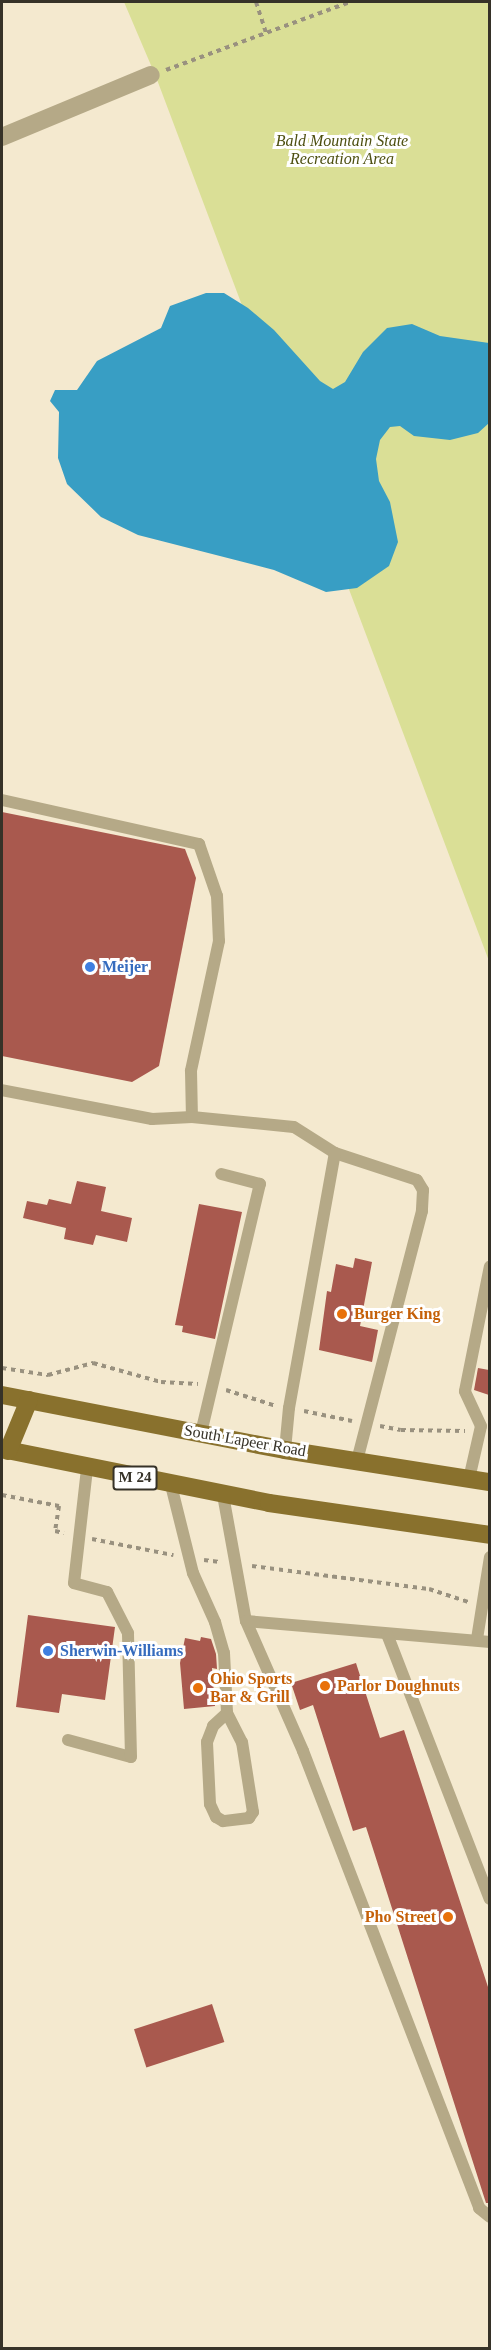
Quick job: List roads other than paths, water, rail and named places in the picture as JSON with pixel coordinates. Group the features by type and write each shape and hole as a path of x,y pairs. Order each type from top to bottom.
{"main road":[{"name":"South Lapeer Road","path":"2,1395 285,1450 489,1482"},
{"path":"5,1450 29,1400"},
{"name":"M 24","path":"5,1450 87,1469 223,1495 489,1535"}],"street":[{"path":"2,137 151,75"}],"lane":[{"path":"2,800 199,844 217,896 219,940 191,1071 192,1117"},
{"path":"2,1090 152,1119 192,1117 294,1127 335,1153 417,1180 423,1190 422,1212 357,1461"},
{"path":"285,1450 289,1408 335,1153"},
{"path":"201,1433 209,1387 230,1323 260,1184 221,1174"},
{"path":"469,1479 479,1432 478,1413 465,1391 489,1266"},
{"path":"68,1740 131,1757 128,1633 107,1592 74,1583 87,1469"},
{"path":"171,1485 193,1574 215,1622 224,1653 227,1713 242,1742 253,1812 249,1818 222,1821 216,1817 210,1803 207,1742 213,1726 227,1713"},
{"path":"223,1495 246,1621 303,1751 479,2208 489,2217"},
{"path":"246,1621 483,1641 489,1557"},
{"path":"387,1634 489,1899"}],"water":[{"path":"206,293 224,293 248,308 274,330 320,381 333,389 345,382 363,352 387,328 412,324 440,336 489,343 489,423 478,433 450,440 414,436 400,426 390,427 380,440 376,459 379,481 390,502 398,542 389,566 357,588 326,592 274,570 138,535 101,517 67,484 58,458 59,412 50,401 55,390 77,390 97,361 161,328 170,306"}],"place":[{"name":"Meijer","path":"90,967"},
{"name":"Burger King","path":"342,1314"},
{"name":"Sherwin-Williams","path":"48,1651"},
{"name":"Parlor Doughnuts","path":"325,1686"},
{"name":"Ohio Sports Bar & Grill","path":"198,1688"},
{"name":"Pho Street","path":"448,1917"}],"park label":[{"name":"Bald Mountain State Recreation Area","path":"342,150"}]}
